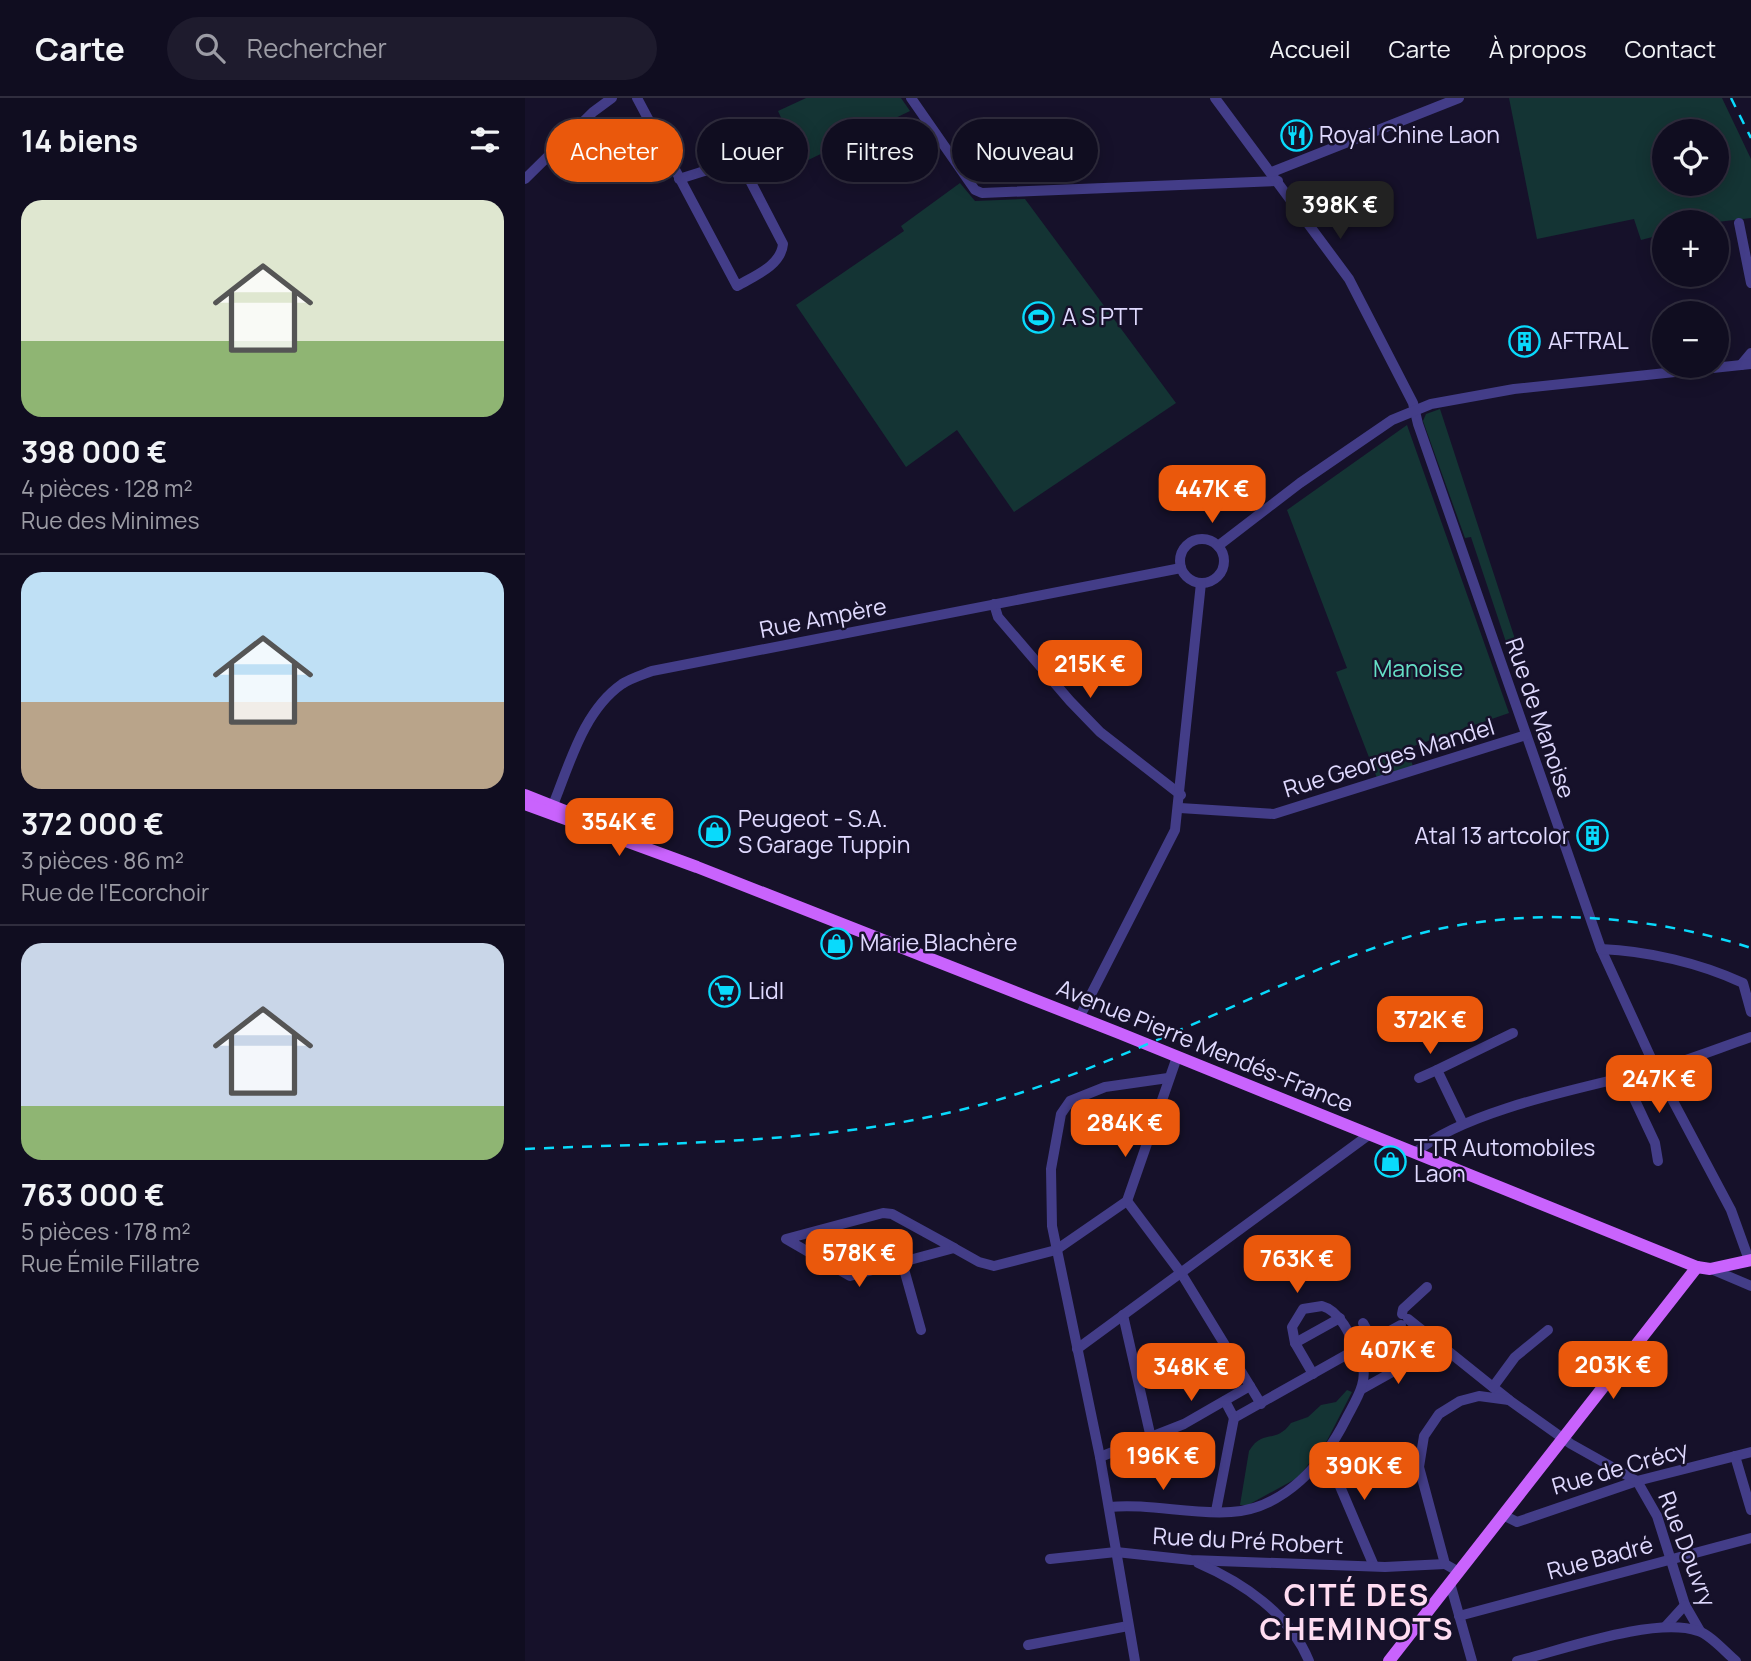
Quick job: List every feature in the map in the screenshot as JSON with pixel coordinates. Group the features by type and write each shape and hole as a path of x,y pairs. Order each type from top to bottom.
{"main road":[{"name":"Avenue Pierre Mendés-France","path":"525,795 554,811 1704,1268"},
{"name":"Avenue Pierre Mendés-France","path":"525,804 554,811"},
{"path":"1389,1661 1563,1439 1704,1268 1750,1260"}],"street":[{"path":"525,179 593,112 612,98"},
{"path":"637,98 648,119"},
{"path":"911,98 978,191 1275,176 1441,101 1459,98"},
{"name":"Rue de Manoise","path":"1215,98 1349,279 1415,410 1601,949 1656,1069 1731,1210 1750,1260"},
{"path":"733,162 744,169 783,244 782,254 737,286 679,179 733,162"},
{"path":"1739,223 1751,283"},
{"path":"1218,546 1312,475 1392,420 1415,410 1443,400 1514,389 1746,365 1751,353"},
{"path":"1208,540 1218,546 1224,557 1223,570 1214,580 1201,583 1188,578 1181,568 1181,553 1193,541 1208,540"},
{"name":"Rue Ampère","path":"554,811 582,734 601,703 623,683 652,671 1181,568"},
{"path":"1079,1018 1175,830 1180,808 1201,583"},
{"path":"995,604 998,617 1100,732 1181,795"},
{"name":"Rue Georges Mandel","path":"1180,808 1274,814 1526,735"},
{"path":"1601,949 1636,953 1728,976 1743,983 1751,1012"},
{"path":"1419,1078 1513,1033"},
{"path":"1416,1152 1463,1124 1656,1069 1751,1037"},
{"path":"954,1248 846,1275 786,1239 888,1213 954,1248 979,1262 994,1266 1056,1250 1127,1201 1177,1057"},
{"path":"1437,1070 1463,1124"},
{"path":"1623,1077 1655,1143 1658,1161"},
{"path":"1135,1661 1100,1457 1056,1250 1052,1226 1051,1169 1064,1107 1105,1087 1168,1078"},
{"path":"1077,1349 1370,1134"},
{"path":"1127,1201 1181,1273 1261,1404"},
{"path":"902,1262 921,1331"},
{"path":"1704,1268 1751,1286"},
{"path":"1427,1287 1403,1309 1404,1319 1563,1439 1637,1481"},
{"path":"1313,1374 1295,1343 1293,1322 1303,1309 1326,1307 1365,1345"},
{"path":"1123,1315 1151,1438"},
{"path":"1295,1343 1340,1318"},
{"path":"1234,1418 1365,1345 1404,1319"},
{"path":"1109,1507 1143,1505 1235,1512 1261,1504 1303,1479 1320,1462 1362,1388 1365,1345 1363,1323"},
{"path":"1459,1572 1445,1564 1419,1467 1424,1436 1447,1409 1479,1395 1515,1357 1548,1330"},
{"path":"1362,1388 1420,1356"},
{"path":"1100,1457 1184,1424 1250,1386"},
{"path":"1479,1395 1509,1400"},
{"path":"1216,1511 1234,1418 1225,1401"},
{"name":"Rue de Crécy","path":"1503,1515 1517,1521 1637,1481 1751,1452"},
{"path":"1735,1455 1751,1510"},
{"path":"1320,1462 1336,1477 1374,1566"},
{"name":"Rue Douvry","path":"1637,1481 1657,1516 1685,1605 1700,1631"},
{"name":"Rue Badré","path":"1459,1616 1751,1538"},
{"name":"Rue du Pré Robert","path":"1050,1559 1116,1552 1191,1560 1374,1566 1445,1564"},
{"path":"1191,1560 1225,1575 1269,1607 1290,1629 1308,1661"},
{"path":"1450,1583 1472,1661"},
{"path":"1665,1627 1685,1605"},
{"path":"1028,1645 1128,1626"},
{"path":"1517,1661 1665,1627 1700,1631 1736,1661"}],"green space":[{"path":"806,98 901,98 910,111 893,119 822,119 822,153 808,160 808,119 782,119 778,111"},
{"path":"1509,98 1722,98 1751,159 1751,218 1729,221 1729,210 1652,210 1652,237 1641,240 1634,219 1537,239"},
{"path":"960,183 975,201 1025,199 1176,403 1014,512 957,430 906,467 796,305 904,231 901,226"},
{"path":"1440,409 1515,639 1506,642 1471,537 1465,538 1423,421 1426,414"},
{"name":"Manoise","path":"1407,425 1509,713 1408,748 1413,767 1377,778 1336,672 1347,668 1287,510"},
{"path":"1347,1390 1352,1392 1317,1460 1313,1458 1299,1477 1248,1505 1240,1505 1249,1451 1254,1444 1280,1433 1291,1423 1308,1417 1321,1405 1336,1402"}],"railway":[{"path":"1731,98 1751,138"},
{"path":"525,1149 697,1143 810,1135 924,1118 980,1105 1093,1067 1352,956 1410,936 1469,923 1550,917 1592,918 1673,928 1751,948"}],"place":[{"name":"Royal Chine Laon","path":"1296,135"},
{"name":"A S PTT","path":"1039,317"},
{"name":"AFTRAL","path":"1525,341"},
{"name":"Peugeot - S.A. S Garage Tuppin","path":"715,832"},
{"name":"Atal 13 artcolor","path":"1593,836"},
{"name":"Marie Blachère","path":"837,943"},
{"name":"Lidl","path":"725,991"},
{"name":"TTR Automobiles Laon","path":"1391,1161"}],"district":[{"name":"CITÉ DES CHEMINOTS","path":"1357,1613"}]}
